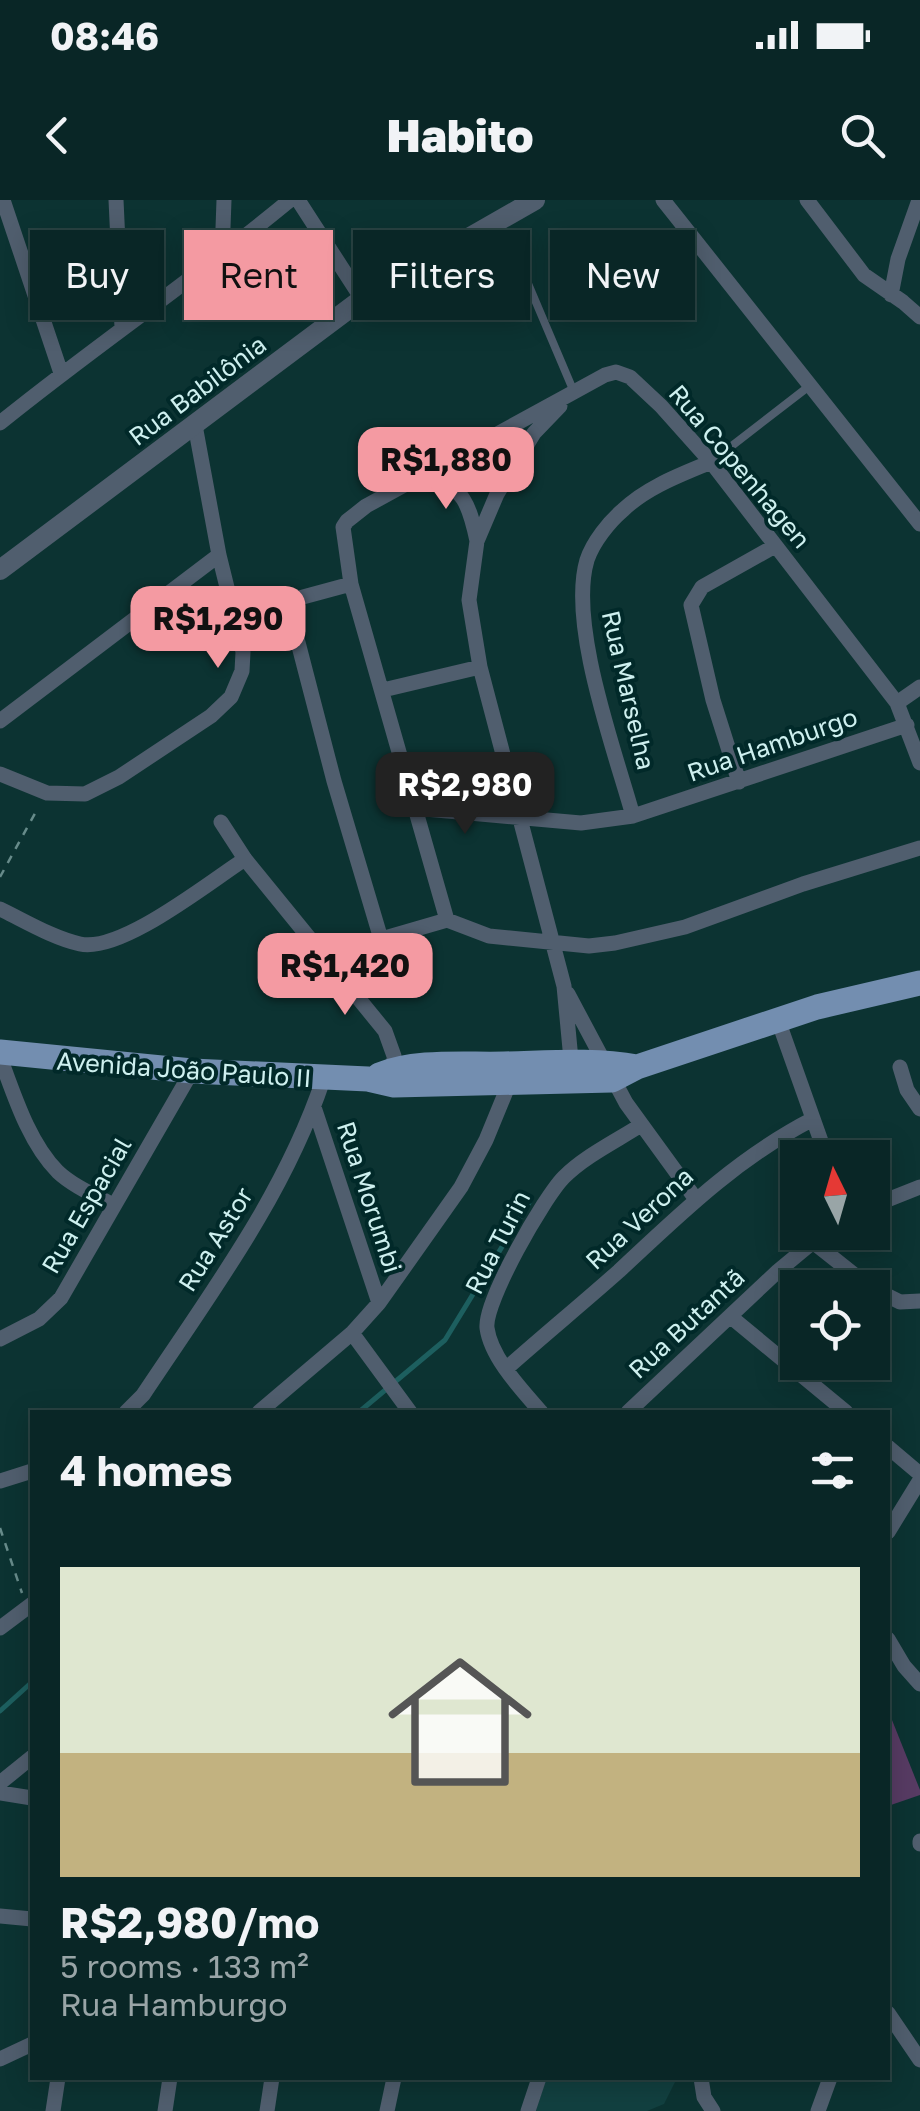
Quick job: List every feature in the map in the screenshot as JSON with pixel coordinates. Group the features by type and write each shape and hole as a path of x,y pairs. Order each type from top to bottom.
{"main road":[{"name":"Avenida João Paulo II","path":"0,1055 323,1080 608,1070 637,1066 817,1006 920,983"}],"street":[{"path":"3,200 61,373"},
{"path":"116,200 122,328"},
{"path":"223,230 224,200"},
{"path":"267,200 276,200"},
{"path":"255,230 294,200 353,285"},
{"name":"Rua Babilônia","path":"480,230 535,200"},
{"path":"663,200 920,524"},
{"path":"807,200 864,275 920,317"},
{"path":"891,295 898,259 919,200"},
{"path":"0,422 184,283"},
{"name":"Rua Babilônia","path":"0,570 353,305"},
{"name":"Rua Copenhagen","path":"447,920 351,584 343,538 346,521 366,506 616,372 625,375 661,406 710,462 897,703 920,763"},
{"path":"574,392 534,433 513,464 477,540 469,600 480,667 564,986 641,1125 695,1198"},
{"path":"0,774 47,793 85,794 100,789 212,716 231,697 242,671 243,652 195,425"},
{"name":"Rua Marselha","path":"633,816 583,617 588,558 623,509 664,481 710,462"},
{"path":"429,472 464,496 477,540"},
{"path":"740,782 712,700 691,605 702,587 775,546"},
{"path":"0,721 220,555"},
{"path":"236,615 351,584"},
{"path":"287,600 381,940"},
{"path":"383,690 480,667"},
{"path":"897,703 920,687"},
{"name":"Rua Hamburgo","path":"414,808 581,823 633,816 907,725"},
{"path":"221,822 245,859 385,1031 394,1077"},
{"path":"323,956 447,920 489,936 589,946 642,938 920,848"},
{"path":"0,910 77,944 112,943 245,859"},
{"path":"564,986 572,1071"},
{"path":"778,1020 821,1140"},
{"path":"0,1055 13,1094 54,1168 113,1206"},
{"path":"900,1067 907,1090 920,1109"},
{"name":"Rua Espacial","path":"0,1339 39,1319 62,1298 192,1072"},
{"path":"262,1410 352,1333 378,1303 461,1187 486,1140 508,1074"},
{"name":"Rua Astor","path":"128,1410 144,1395 247,1239 287,1170 323,1080"},
{"name":"Rua Morumbi","path":"314,1106 378,1303"},
{"name":"Rua Verona","path":"508,1368 695,1198 752,1154 813,1119"},
{"name":"Rua Turin","path":"540,1410 490,1342 486,1320 537,1212 566,1174 641,1125"},
{"path":"890,1199 920,1187"},
{"name":"Rua Butantã","path":"630,1410 805,1250"},
{"path":"833,1250 853,1270"},
{"path":"890,1297 900,1302 920,1301"},
{"path":"731,1317 844,1410"},
{"path":"352,1333 409,1410"},
{"path":"890,1449 920,1477 890,1523"},
{"path":"0,1480 30,1471"},
{"path":"0,1628 30,1611"},
{"path":"890,1642 920,1684"},
{"path":"0,1783 30,1759"},
{"path":"0,1793 30,1798"},
{"path":"890,2017 920,2060"},
{"path":"0,2059 30,2045"},
{"path":"53,2111 58,2080"},
{"path":"165,2111 170,2080"},
{"path":"267,2111 272,2080"},
{"path":"387,2111 394,2080"},
{"path":"528,2111 538,2080"},
{"path":"701,2080 704,2097 713,2111"},
{"path":"818,2111 829,2080"}],"lane":[{"path":"530,288 574,392"},
{"name":"Rua Marselha","path":"710,462 808,386"}],"path":[{"path":"499,219 504,230"},
{"path":"0,877 47,793"},
{"path":"0,1528 30,1607"}],"shaded area":[{"path":"890,1715 920,1790 920,1795 890,1805"},
{"path":"545,2080 676,2080 664,2104 647,2111 536,2111"}],"waterway":[{"path":"361,1410 445,1340 530,1201"},
{"path":"0,1711 30,1684"}]}
